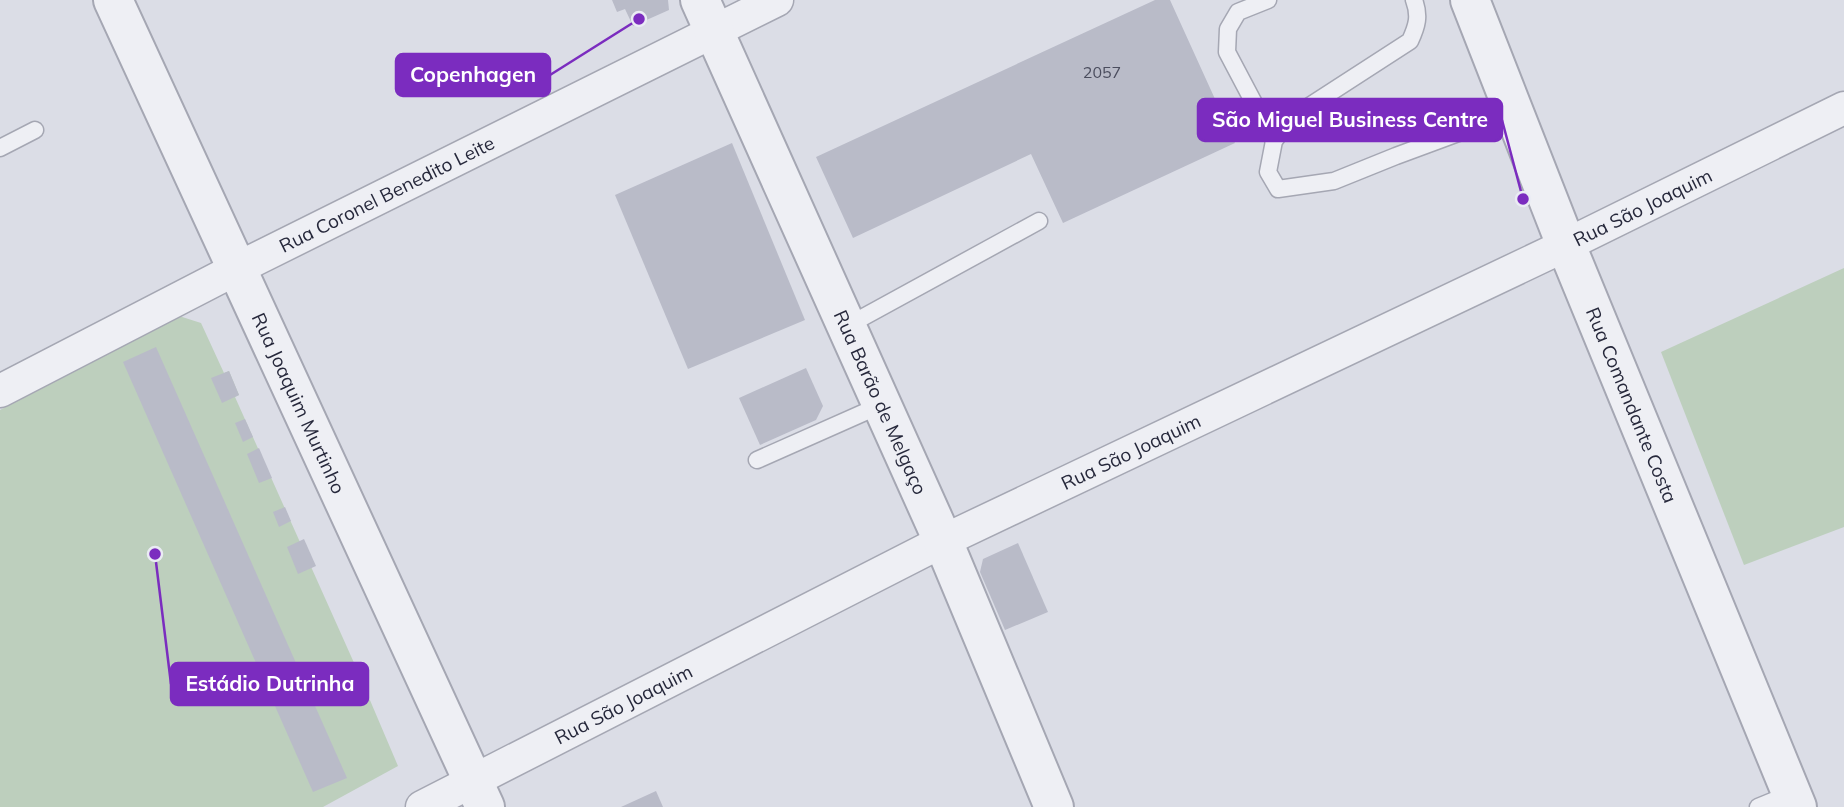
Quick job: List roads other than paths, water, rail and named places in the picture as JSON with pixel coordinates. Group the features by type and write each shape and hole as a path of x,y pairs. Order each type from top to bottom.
{"street":[{"name":"Rua Joaquim Murtinho","path":"113,0 478,794"},
{"name":"Rua Coronel Benedito Leite","path":"0,391 238,268 707,15 777,0"},
{"name":"Rua Comandante Costa","path":"1470,0 1782,802"},
{"name":"Rua Barão de Melgaço","path":"707,15 943,541 1054,807"},
{"name":"Rua São Joaquim","path":"422,807 478,794 943,541 1566,245 1844,108"}],"lane":[{"path":"1268,0 1237,12 1228,29 1227,52 1274,141"},
{"path":"1414,0 1418,10 1418,26 1410,41 1291,118 1274,141 1268,172 1278,189 1335,181 1515,112"},
{"path":"0,148 35,130"},
{"path":"847,326 1039,221"},
{"path":"757,460 881,405"}],"place":[{"name":"Copenhagen","path":"639,19"},
{"name":"São Miguel Business Centre","path":"1523,199"},
{"name":"Estádio Dutrinha","path":"155,554"}]}
